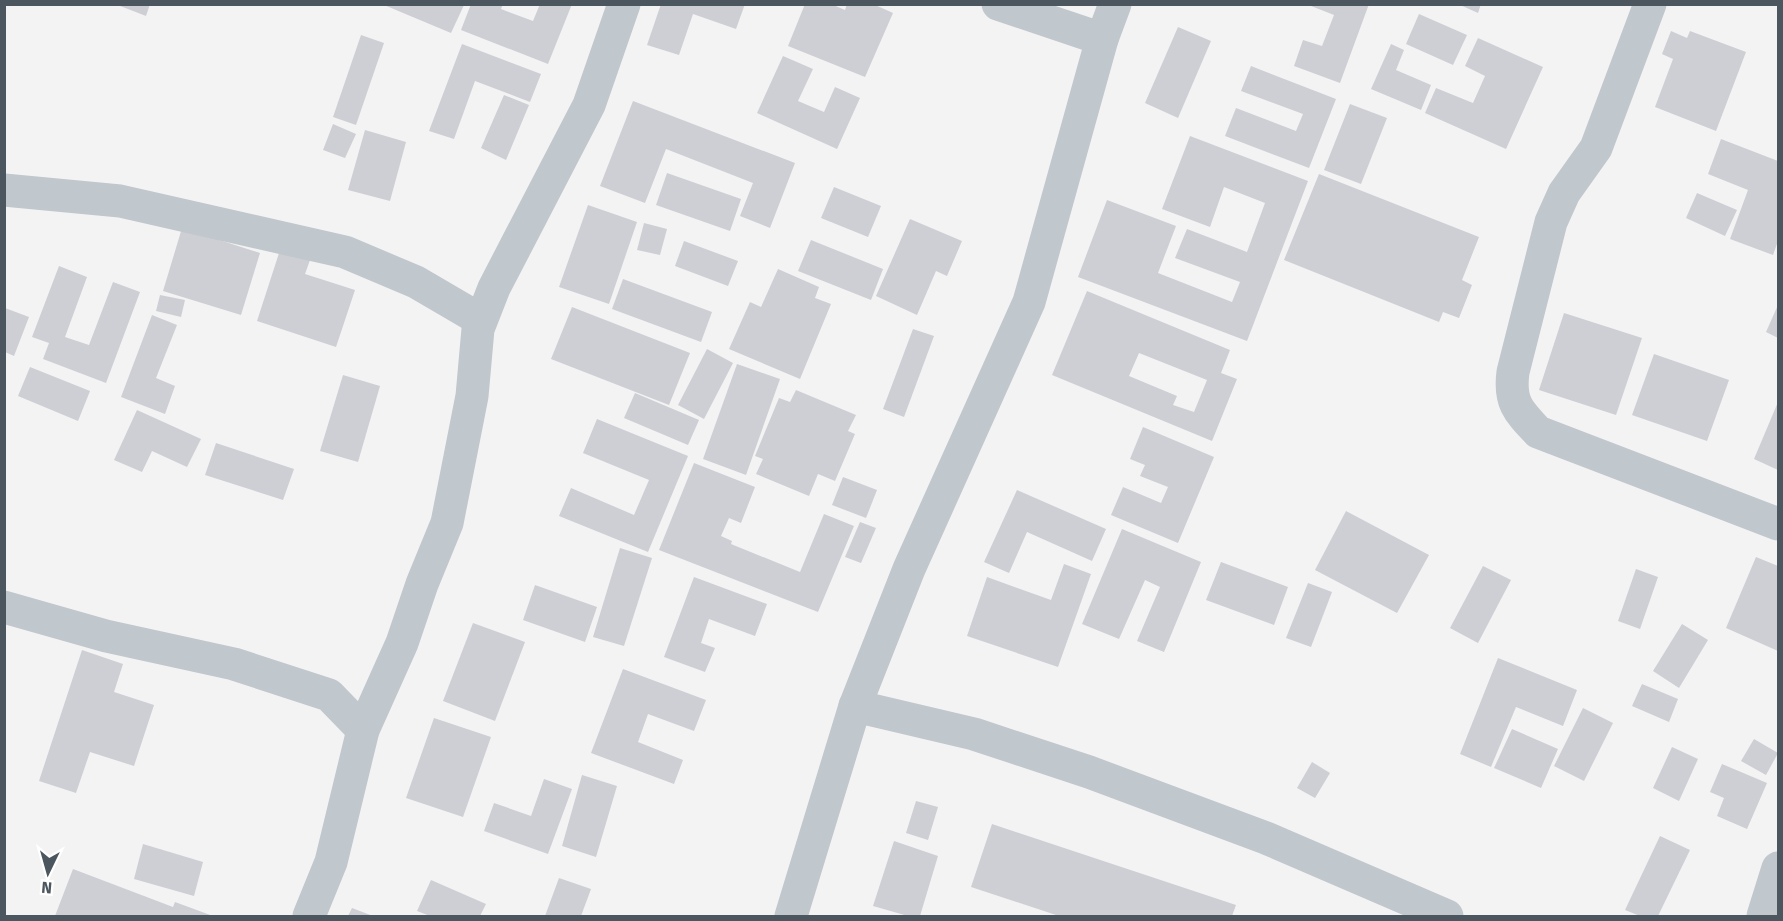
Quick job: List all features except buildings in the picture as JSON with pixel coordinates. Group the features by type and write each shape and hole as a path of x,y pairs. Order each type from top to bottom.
{"street":[{"path":"309,916 331,862 363,730 402,643 422,584 447,523 472,396 481,320 494,288 589,105 624,4"},
{"path":"998,4 1102,39"},
{"path":"791,916 855,706 909,569 1029,302 1102,39 1115,4"},
{"path":"1650,4 1596,147 1564,193 1551,222 1510,392 1522,416 1538,432 1779,524"},
{"path":"4,190 120,201 345,252 416,282 481,320"},
{"path":"4,607 106,636 234,664 329,695 363,730"},
{"path":"855,706 974,734 1089,772 1266,838 1447,916"},
{"path":"1763,916 1779,868"}]}
